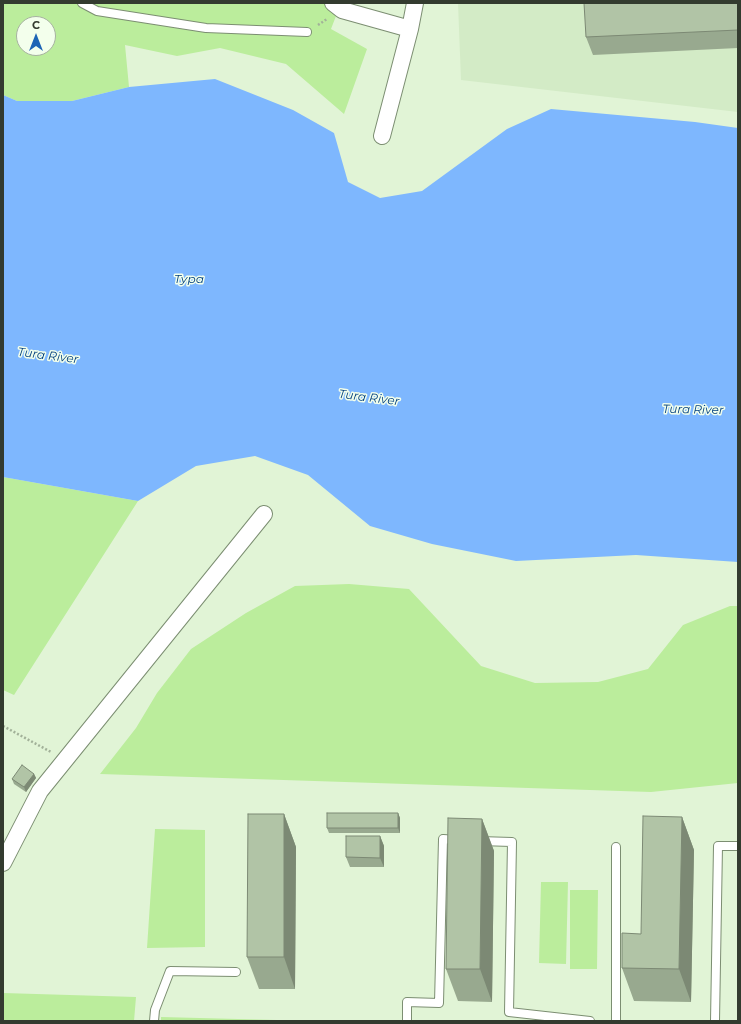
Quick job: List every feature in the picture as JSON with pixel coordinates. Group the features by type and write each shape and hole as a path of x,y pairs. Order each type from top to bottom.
{"street":[{"path":"382,136 410,29 415,3"},
{"path":"337,6 410,29"},
{"path":"3,863 40,790 264,514"}],"lane":[{"path":"82,3 97,11 206,28 308,32"},
{"path":"407,1021 407,1002 439,1003 443,839 512,842 508,1012 590,1021"},
{"path":"715,1021 718,846 738,846"},
{"path":"616,847 616,1021"},
{"path":"154,1021 155,1010 170,971 236,972"}],"path":[{"path":"308,32 337,6"},
{"path":"3,726 65,760"}],"shaded area":[{"path":"458,3 738,3 738,112 461,80"}],"green space":[{"path":"3,3 341,3 331,29 367,49 344,114 286,64 220,48 177,56 125,45 129,87 72,101 17,101 3,95"},
{"path":"3,477 138,501 14,695 3,690"},
{"path":"349,584 409,589 481,666 535,683 598,682 648,669 683,625 730,606 738,606 738,783 651,792 100,774 136,728 157,693 191,649 246,613 295,586"},
{"path":"155,829 205,830 205,947 147,948"},
{"path":"541,882 568,882 566,964 539,963"},
{"path":"570,890 598,890 597,969 570,969"},
{"path":"3,993 136,997 134,1021 3,1021"},
{"path":"161,1017 315,1021 161,1021"}],"water":[{"name":"Тура","path":"215,79 293,110 334,133 348,182 380,198 422,191 507,129 551,109 695,122 738,128 738,562 636,555 516,561 432,544 370,526 308,475 255,456 196,466 138,501 3,477 3,95 17,101 72,101 129,87"}],"building":[{"path":"584,3 738,3 738,30 586,37"},
{"path":"22,765 34,774 24,787 12,779"},
{"path":"327,813 398,813 398,828 327,828"},
{"path":"248,814 284,814 284,957 247,957"},
{"path":"643,816 682,817 679,969 622,968 622,933 641,934"},
{"path":"448,818 482,819 480,969 446,969"},
{"path":"346,836 380,836 380,858 346,857"}],"water label":[{"name":"Tura River","path":"48,356"},
{"name":"Tura River","path":"369,398"},
{"name":"Tura River","path":"693,410"}]}
